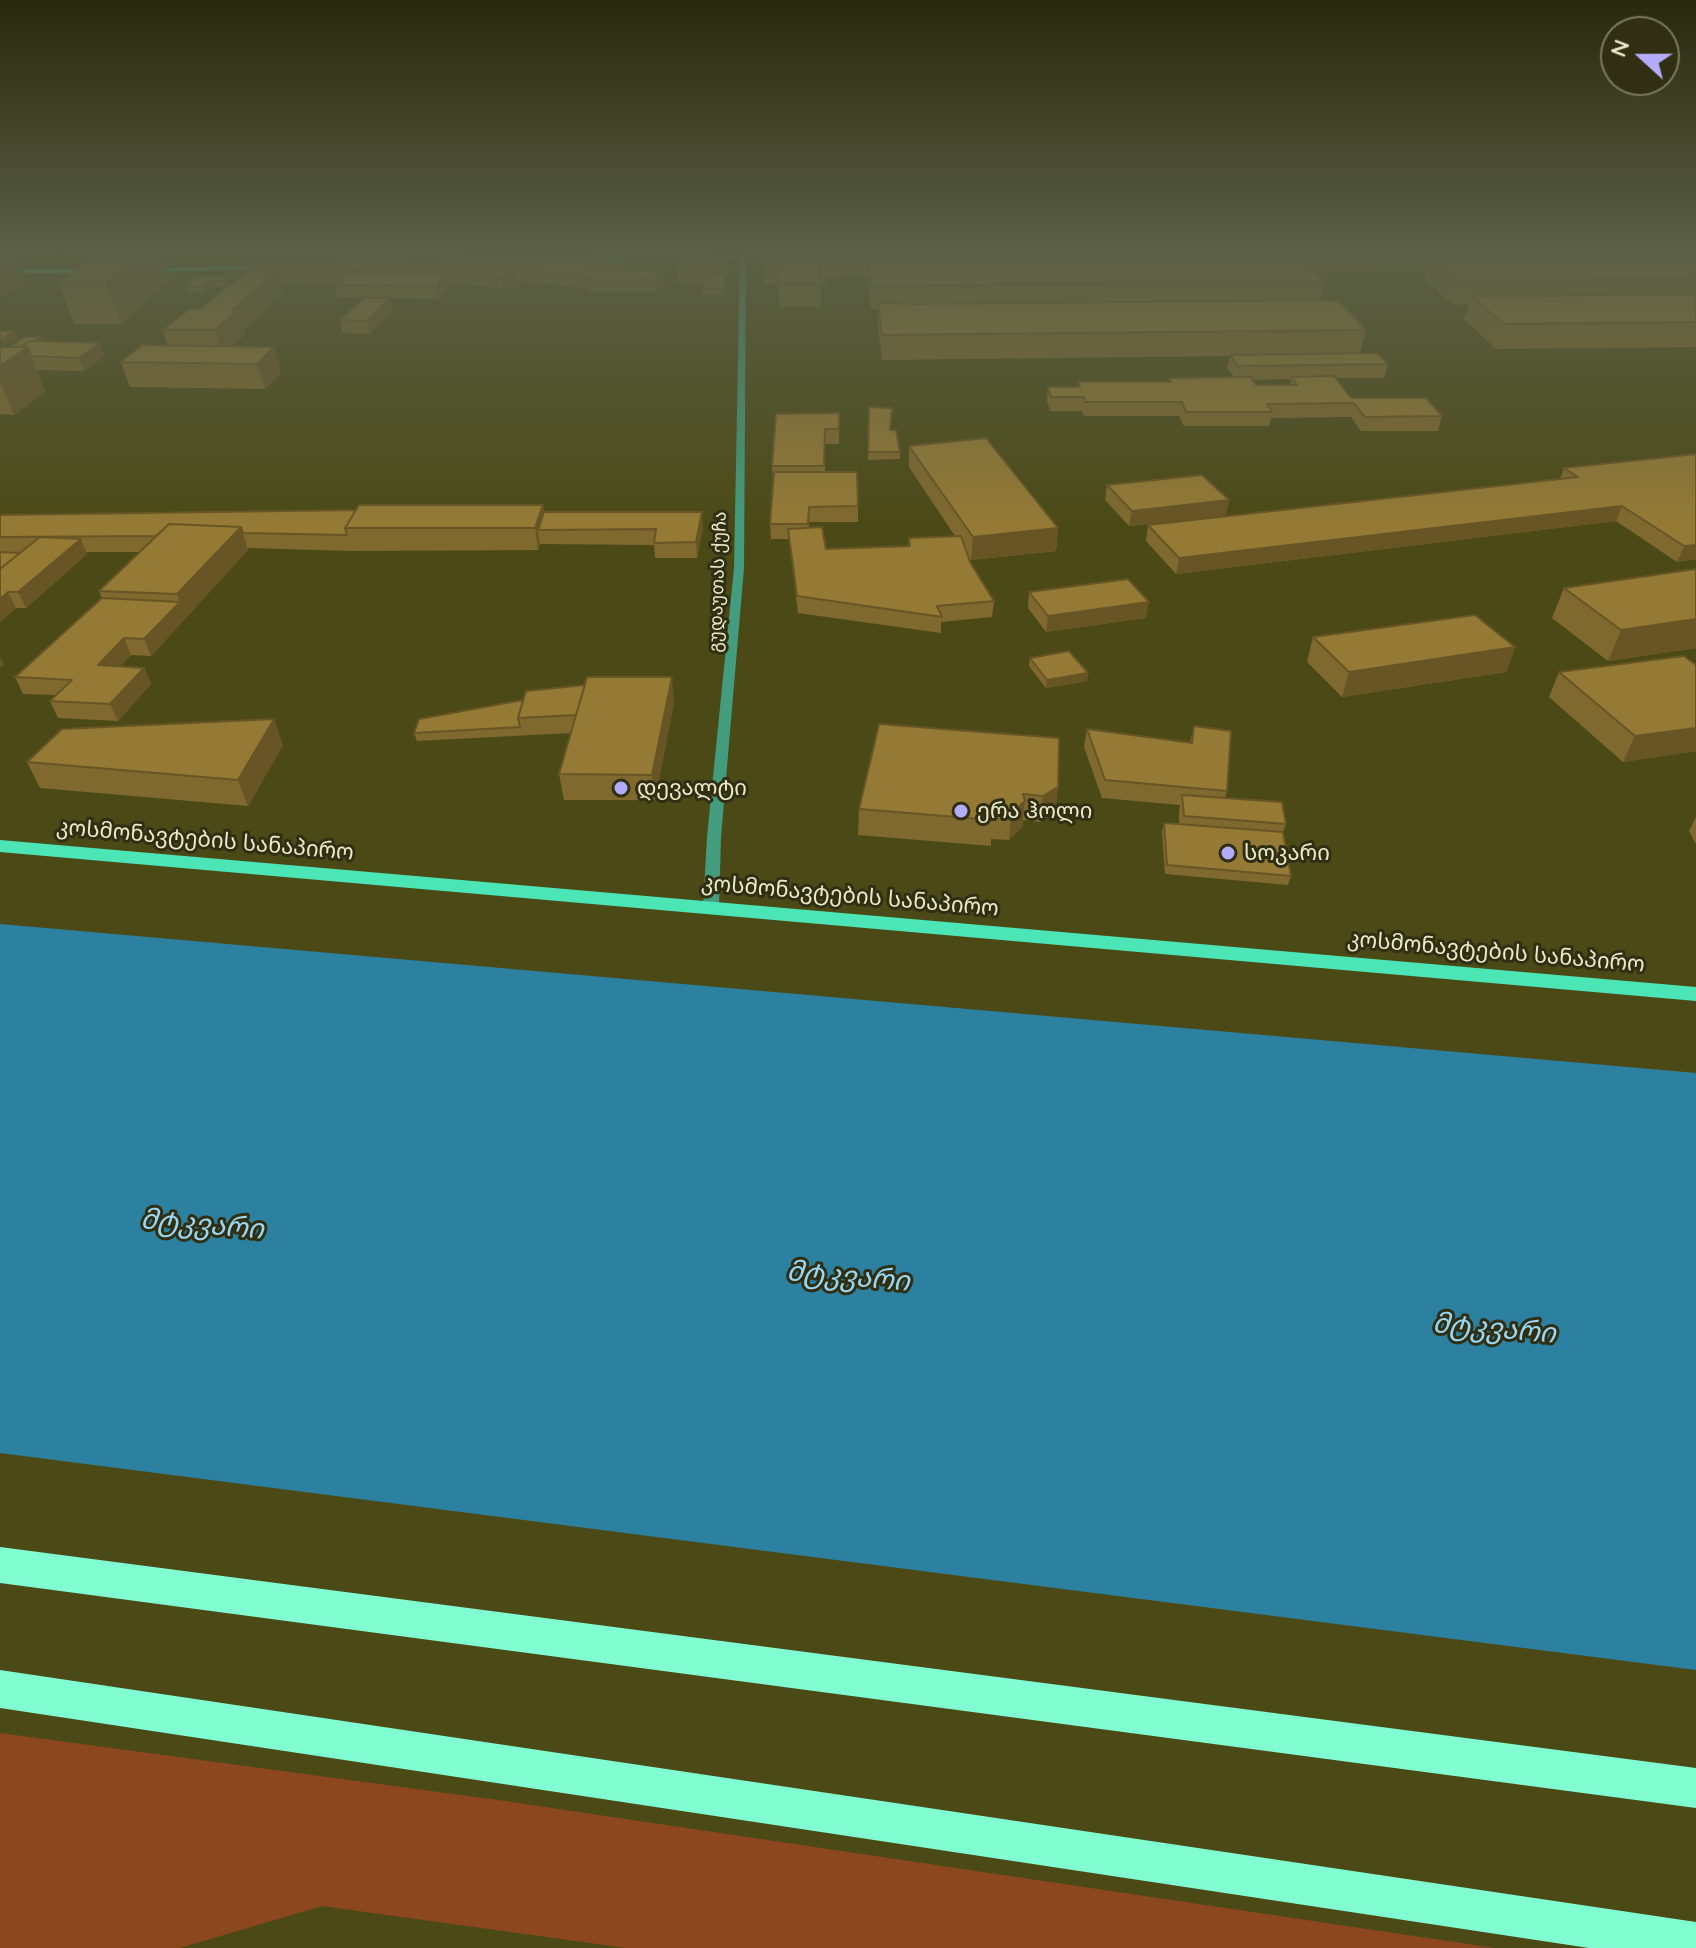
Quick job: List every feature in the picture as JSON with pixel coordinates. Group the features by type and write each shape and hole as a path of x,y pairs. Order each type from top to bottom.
{"highway":[{"path":"0,1565 1696,1788"},
{"path":"0,1689 1696,1943"}],"main road":[{"name":"კოსმონავტების სანაპირო","path":"0,846 1696,994"}],"street":[{"name":"გუდაუთას ქუჩა","path":"711,907 714,837 739,568 742,344"}],"shaded area":[{"path":"0,1733 498,1800 1495,1948 626,1948 322,1906 180,1948 0,1948"}],"water":[{"name":"მტკვარი","path":"0,924 1696,1073 1696,1670 0,1453"}],"building":[{"path":"25,344 99,344 79,358 31,356 28,347 20,347"},
{"path":"142,345 274,347 257,364 121,362"},
{"path":"0,347 28,347 0,366"},
{"path":"1377,353 1388,364 1238,366 1230,355"},
{"path":"1334,376 1351,398 1426,398 1442,416 1365,417 1354,403 1267,404 1272,412 1186,412 1182,402 1085,402 1084,397 1051,397 1048,387 1080,387 1078,382 1171,382 1169,378 1251,377 1256,385 1297,385 1292,377"},
{"path":"869,407 892,408 890,430 896,430 900,452 868,452"},
{"path":"839,413 839,429 825,429 824,466 772,466 776,414"},
{"path":"986,438 1058,528 973,537 909,446"},
{"path":"1696,454 1696,545 1684,546 1622,506 1179,558 1148,525 1578,477 1564,468"},
{"path":"774,472 857,472 858,506 809,507 808,524 770,524"},
{"path":"1202,475 1229,500 1132,511 1107,485"},
{"path":"359,505 543,505 535,528 345,528"},
{"path":"356,510 345,528 347,535 243,533 241,527 169,524 156,536 0,537 0,515"},
{"path":"544,512 702,512 696,542 654,543 656,529 538,530"},
{"path":"169,524 241,527 177,594 99,591"},
{"path":"822,527 826,549 910,546 909,538 961,536 970,562 994,601 937,606 942,617 797,596 788,529"},
{"path":"40,537 81,539 18,592 8,592 0,599 0,569"},
{"path":"0,552 20,553 0,569"},
{"path":"1696,569 1696,619 1621,630 1564,588"},
{"path":"1128,579 1149,602 1048,616 1029,592"},
{"path":"102,598 180,602 144,639 124,638 98,665 144,668 110,704 50,701 72,680 15,677"},
{"path":"1475,615 1515,647 1349,672 1313,637"},
{"path":"1069,651 1088,673 1047,680 1030,658"},
{"path":"1684,656 1696,665 1696,728 1635,736 1559,672"},
{"path":"587,677 672,677 652,775 559,774"},
{"path":"585,685 576,715 518,718 526,691"},
{"path":"523,700 518,718 520,727 414,733 419,719"},
{"path":"274,719 238,780 27,762 62,729"},
{"path":"879,724 1059,738 1058,787 1043,796 1023,794 1025,801 1011,814 994,813 993,820 859,809"},
{"path":"1194,726 1231,731 1227,791 1105,780 1087,729 1192,743"},
{"path":"1182,795 1282,802 1286,824 1184,816"},
{"path":"1164,823 1283,832 1291,876 1167,865"}],"place":[{"name":"დევალტი","path":"621,788"},
{"name":"ერა ჰოლი","path":"961,811"},
{"name":"სოკარი","path":"1228,853"}]}
